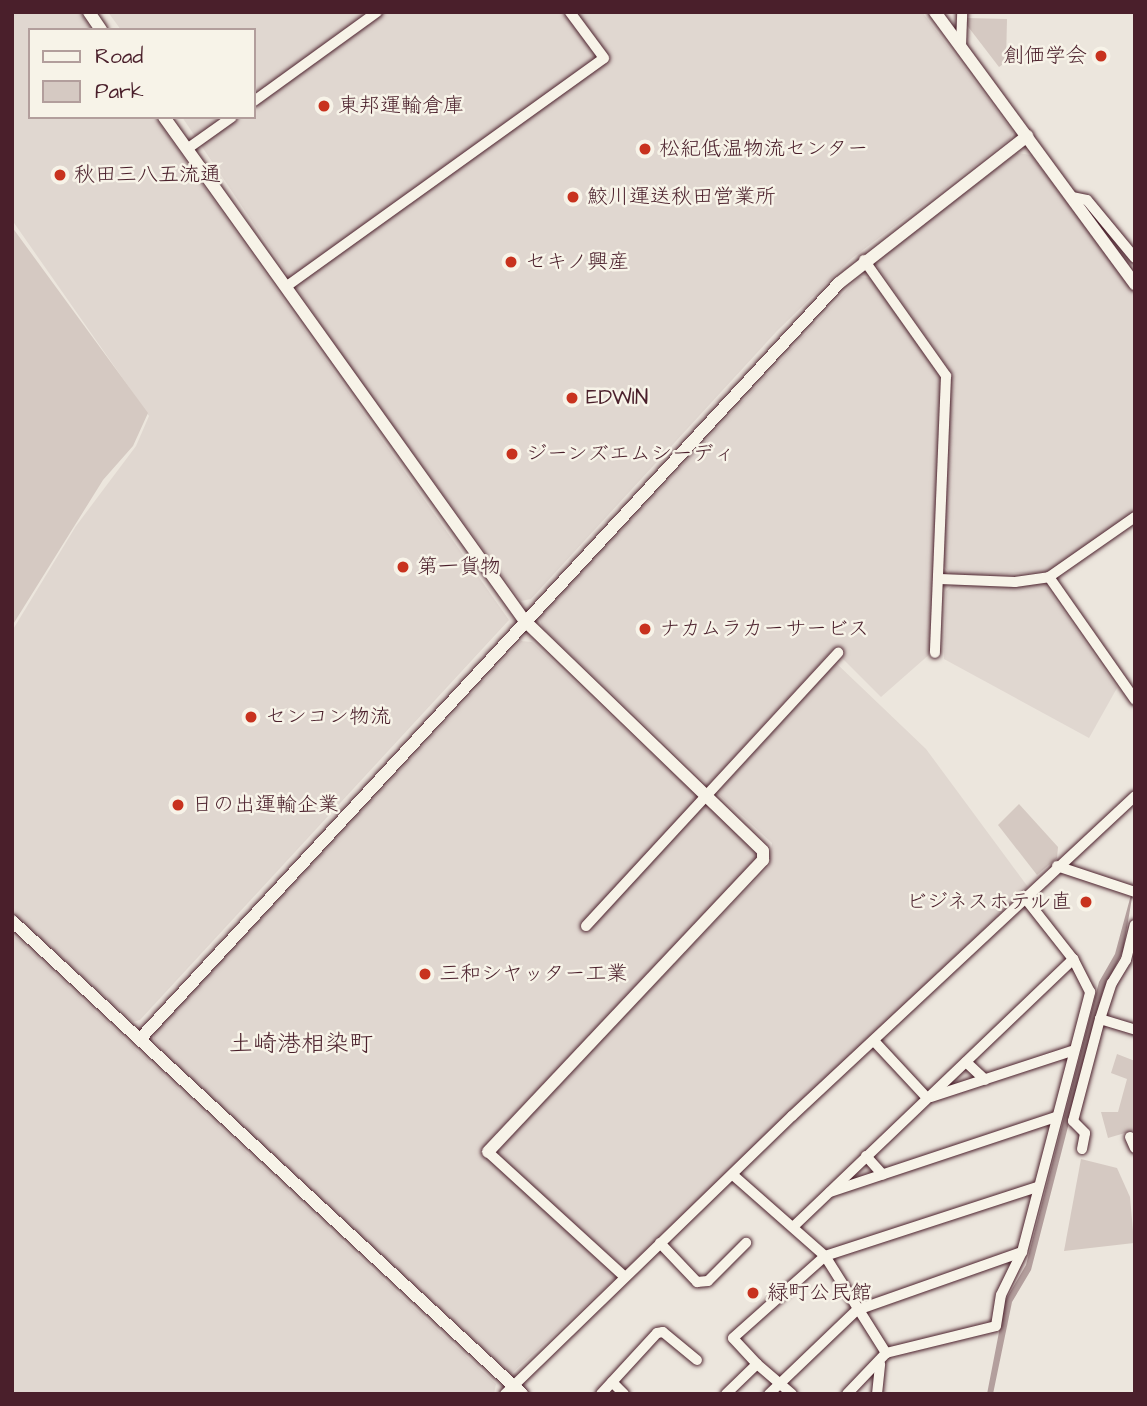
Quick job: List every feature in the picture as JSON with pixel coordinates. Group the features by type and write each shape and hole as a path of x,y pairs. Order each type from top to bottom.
{"street":[{"path":"89,12 100,28"},
{"path":"256,100 377,12"},
{"path":"287,286 604,58 570,12"},
{"path":"935,12 1135,284"},
{"path":"961,47 962,12"},
{"path":"165,119 524,620 710,796 763,851 763,860 488,1152 625,1277"},
{"path":"187,149 229,119"},
{"path":"140,1039 524,620 864,260 1027,136"},
{"path":"1072,197 1087,200 1135,258"},
{"path":"864,260 946,376 935,653"},
{"path":"940,579 1015,582 1049,577 1135,517"},
{"path":"1049,577 1135,700"},
{"path":"586,926 710,796 838,653"},
{"path":"12,921 513,1391 660,1243 1135,796"},
{"path":"1058,866 1132,891"},
{"path":"847,1394 880,1364 886,1353 996,1326 1001,1295 1021,1252 1072,1051 1090,992 1073,959 1025,898"},
{"path":"1082,1149 1085,1133 1073,1121 1112,984 1130,961 1135,925"},
{"path":"793,1227 1073,959"},
{"path":"1100,1019 1135,1030"},
{"path":"875,1042 927,1098"},
{"path":"927,1098 1072,1051"},
{"path":"967,1062 985,1080"},
{"path":"826,1193 1055,1117"},
{"path":"1130,1137 1135,1148"},
{"path":"866,1156 883,1175"},
{"path":"733,1175 825,1256 886,1353"},
{"path":"792,1394 757,1364 733,1338 825,1256 1037,1188"},
{"path":"660,1243 697,1282 708,1281 746,1243"},
{"path":"769,1394 857,1310 1021,1252"},
{"path":"601,1394 657,1333 663,1332 697,1360"},
{"path":"726,1394 757,1364"},
{"path":"877,1394 880,1364"},
{"path":"612,1382 624,1394"}],"shaded area":[{"path":"12,12 80,12 91,28 28,28 28,119 156,119 509,620 140,1020 133,1022 12,913 12,631 76,526 136,446 149,416 12,220"},
{"path":"108,12 922,12 1013,132 1010,139 851,259 777,331 531,599 521,601 345,360 183,119 256,119 256,28 120,28"},
{"path":"1017,153 1031,155 1135,292 1135,512 1066,563 1046,572 952,576 944,566 949,369 874,262"},
{"path":"859,277 870,278 941,375 931,653 881,697 833,649 708,785 543,628 539,618"},
{"path":"1043,582 1117,688 1089,738 944,659 946,591 953,585"},
{"path":"521,641 532,642 753,848 759,859 490,1139 485,1150 619,1275 511,1374 162,1052 154,1039 154,1033"},
{"path":"836,663 926,749 1028,887 625,1269 498,1155 498,1147 769,866 772,843 717,793"},
{"path":"1135,880 1123,951 1103,991 1031,1270 1012,1302 993,1394 987,1394 1005,1301 1026,1265 1099,982 1115,954"},
{"path":"12,934 496,1384 494,1394 12,1394"}],"green space":[{"path":"966,18 1007,19 1006,62 999,67 966,24"},
{"path":"12,227 148,413 133,446 103,480 12,626"},
{"path":"1019,804 1058,847 1057,858 1037,875 998,825"},
{"path":"1117,1054 1135,1061 1135,1130 1108,1138 1101,1112 1118,1112 1127,1079 1111,1073"},
{"path":"1081,1159 1117,1168 1130,1197 1134,1243 1064,1251"}],"place":[{"name":"創価学会","path":"1101,56"},
{"name":"東邦運輸倉庫","path":"324,106"},
{"name":"松紀低温物流センター","path":"645,149"},
{"name":"秋田三八五流通","path":"60,175"},
{"name":"鮫川運送秋田営業所","path":"573,197"},
{"name":"セキノ興産","path":"511,262"},
{"name":"EDWIN","path":"572,398"},
{"name":"ジーンズエムシーディ","path":"512,454"},
{"name":"第一貨物","path":"403,567"},
{"name":"ナカムラカーサービス","path":"645,629"},
{"name":"センコン物流","path":"251,717"},
{"name":"日の出運輸企業","path":"178,805"},
{"name":"ビジネスホテル直","path":"1086,902"},
{"name":"三和シヤッター工業","path":"425,974"},
{"name":"緑町公民館","path":"753,1293"}],"district":[{"name":"土崎港相染町","path":"301,1045"}]}
